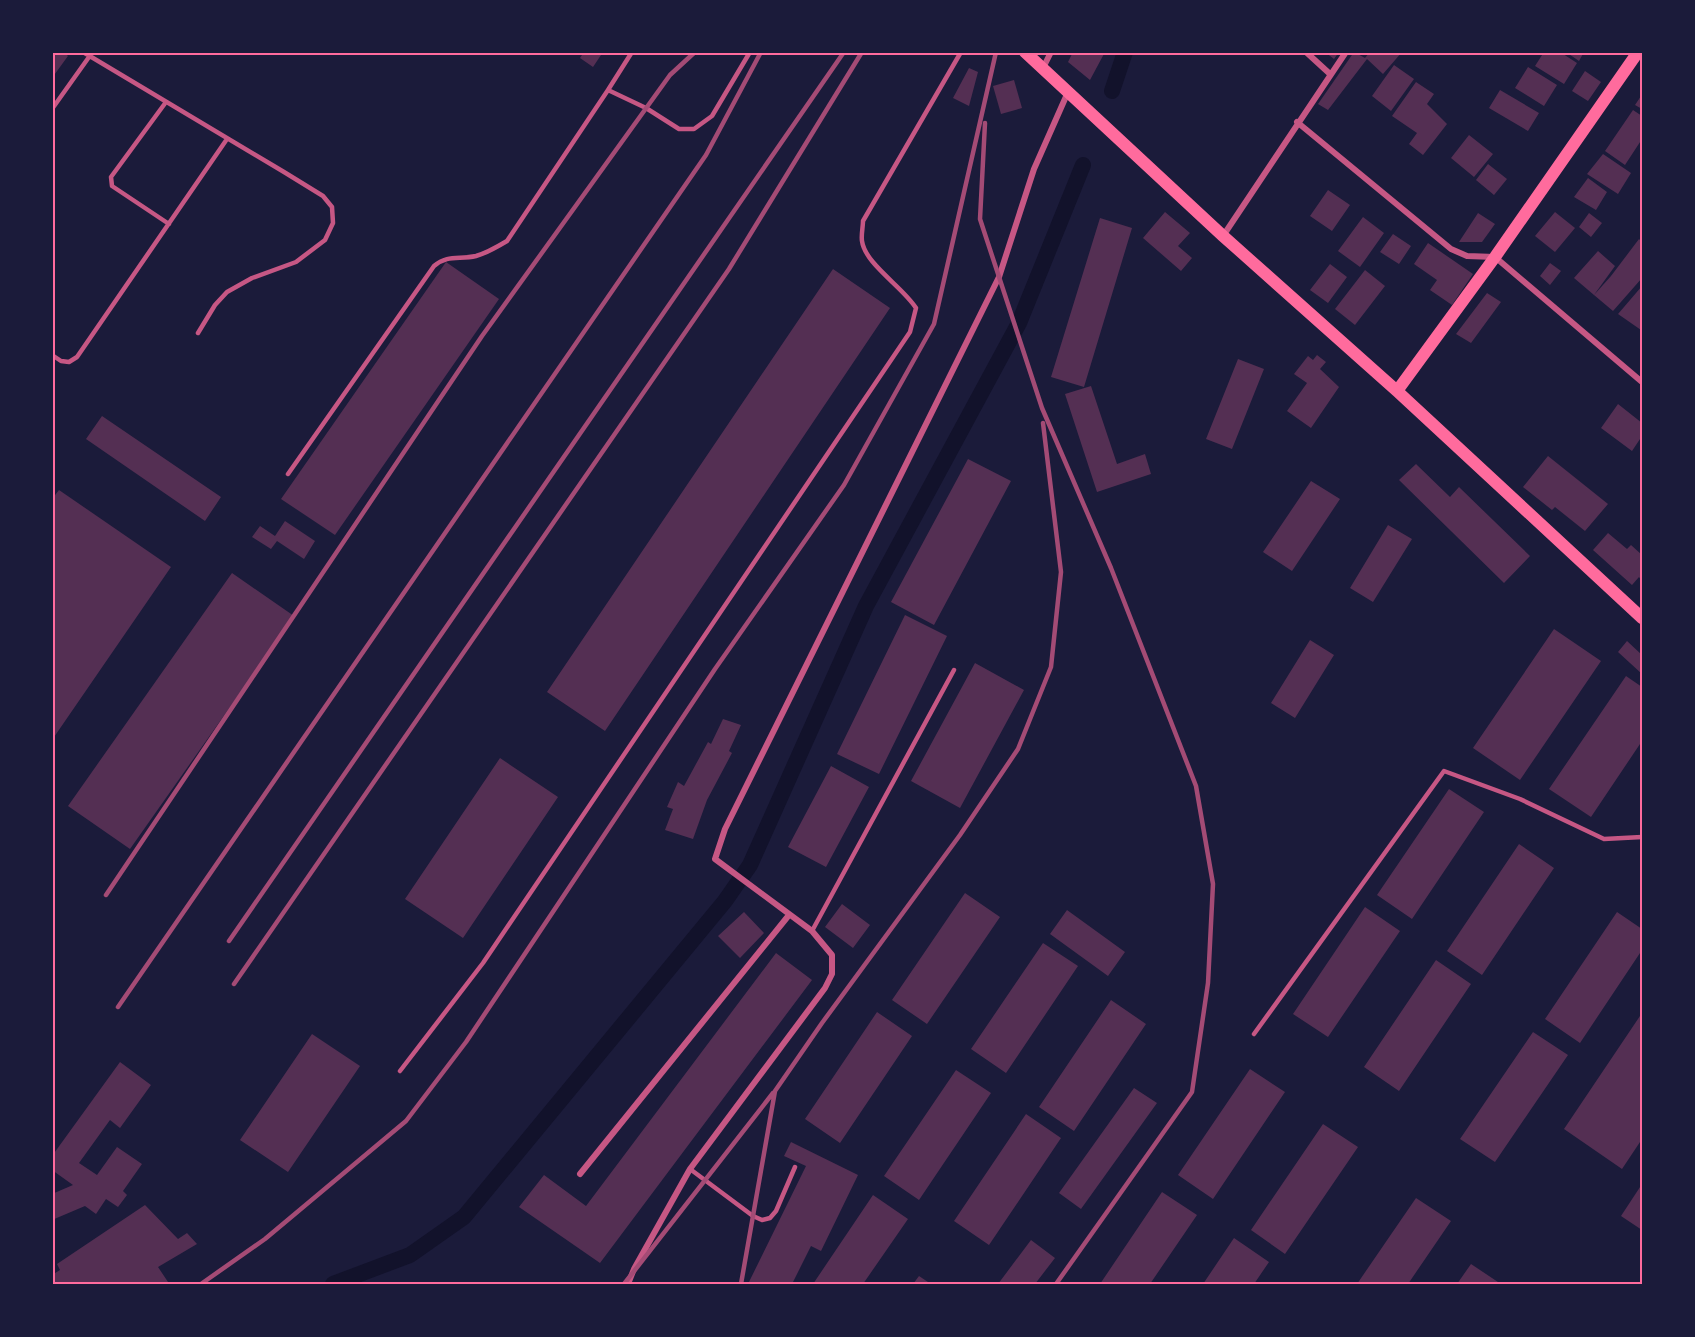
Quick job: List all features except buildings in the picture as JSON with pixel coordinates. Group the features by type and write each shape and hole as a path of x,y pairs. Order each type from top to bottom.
{"main road":[{"path":"1025,52 1222,236 1397,392 1642,618"},
{"path":"1397,392 1495,257 1638,52"}],"street":[{"path":"1043,69 1051,52"},
{"path":"1306,52 1330,74"},
{"path":"1222,236 1346,52"},
{"path":"628,1284 634,1269 690,1169 825,988 832,974 832,955 812,931 716,859 726,829 999,277 1034,170 1068,92"},
{"path":"1297,122 1451,249 1467,256 1495,257 1642,382"},
{"path":"580,1174 789,915"}],"lane":[{"path":"83,52 323,196 332,207 333,223 324,240 296,262 252,278 227,292 215,305 198,333"},
{"path":"288,474 434,266 443,258 474,256 491,251 507,241 632,52"},
{"path":"608,90 646,108 679,129 694,129 712,116 750,52"},
{"path":"400,1071 483,963 910,332 916,308 909,297 873,264 862,242 863,221 961,52"},
{"path":"52,109 89,57"},
{"path":"166,102 111,177 112,186 169,224"},
{"path":"52,355 61,361 69,362 77,357 227,140"},
{"path":"812,931 954,670"},
{"path":"1254,1034 1444,771 1520,799 1604,839 1642,837"},
{"path":"690,1169 753,1216 762,1220 770,1218 776,1211 795,1167"}],"waterway":[{"path":"1112,91 1125,52"},
{"path":"333,1284 410,1255 464,1217 725,901 750,865 866,606 1019,323 1083,165"}],"railway":[{"path":"106,895 482,336 670,75 695,52"},
{"path":"118,1007 706,155 761,52"},
{"path":"229,941 844,52"},
{"path":"234,984 729,269 862,52"},
{"path":"201,1284 265,1239 406,1121 466,1042 715,669 844,485 934,324 996,52"},
{"path":"985,123 980,219 1042,408 1111,568 1196,786 1213,884 1208,983 1192,1092 1056,1284"},
{"path":"741,1284 775,1091 960,835 1018,749 1051,667 1061,572 1043,423"},
{"path":"624,1284 773,1093"}]}
